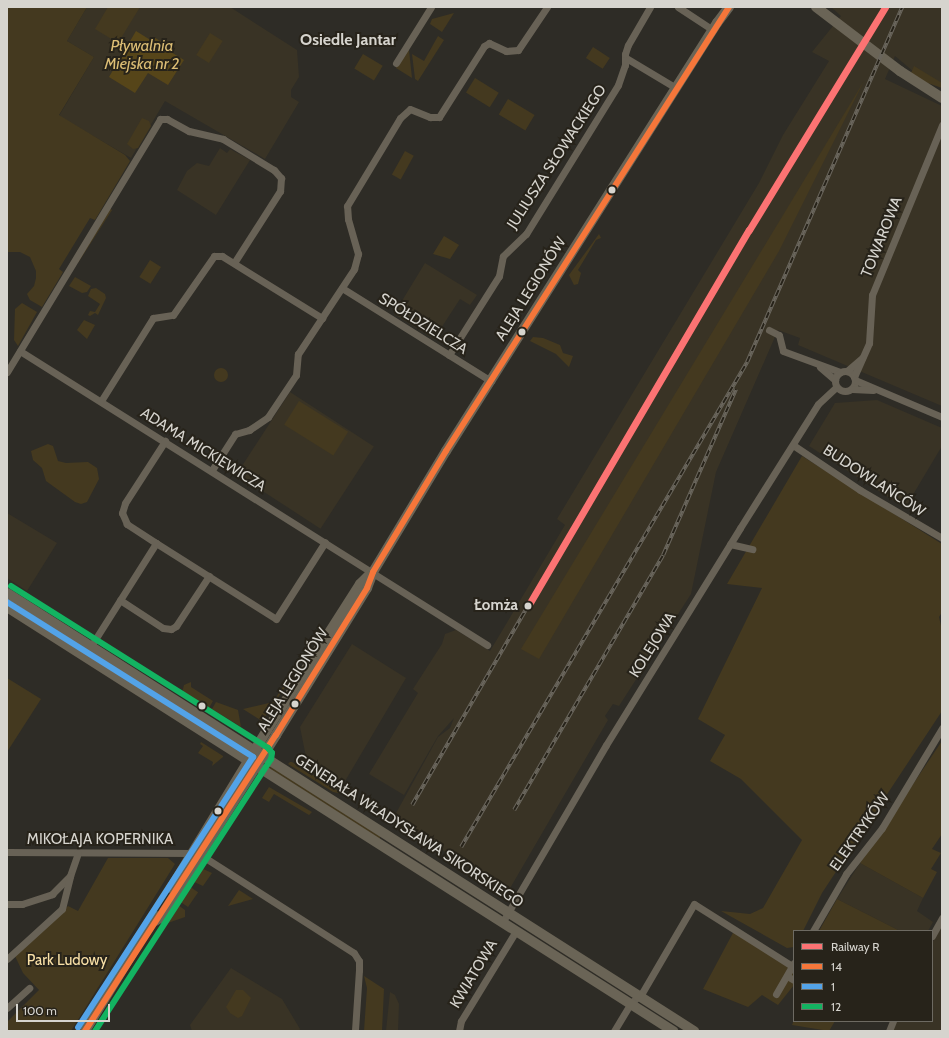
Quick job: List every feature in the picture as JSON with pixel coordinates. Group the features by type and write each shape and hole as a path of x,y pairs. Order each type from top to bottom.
{"main road":[{"name":"ALEJA LEGIONÓW","path":"715,26 724,7"},
{"name":"ALEJA LEGIONÓW","path":"84,1031 154,921 156,913 258,765 367,588 373,572 491,381 715,26 729,7"},
{"path":"816,7 900,71 942,98"},
{"path":"923,86 942,92"},
{"name":"ALEJA LEGIONÓW","path":"196,855 254,750 360,584 373,572"},
{"name":"GENERAŁA WŁADYSŁAWA SIKORSKIEGO","path":"7,593 264,755 694,1031"},
{"name":"GENERAŁA WŁADYSŁAWA SIKORSKIEGO","path":"7,606 673,1031"}],"street":[{"path":"396,63 430,7"},
{"path":"212,470 235,434 249,430 268,417 296,375 298,354 354,269 358,257 347,206 400,118 410,109 430,117 439,118 484,46 489,43 506,51 518,50 547,7"},
{"name":"JULIUSZA SŁOWACKIEGO","path":"449,355 499,276 503,256 526,234 618,85 626,58 628,45 650,7"},
{"path":"678,7 715,26"},
{"path":"626,58 676,88"},
{"path":"7,372 160,119 167,118 189,131 223,139 274,170 281,178 280,191 234,263"},
{"name":"TOWAROWA","path":"852,389 870,333 872,295 942,129 942,125"},
{"path":"101,401 153,318 173,315 212,257 222,256 322,318"},
{"name":"SPÓŁDZIELCZA","path":"342,288 491,381"},
{"path":"769,330 779,335 783,351 820,366 843,372 875,390 942,417"},
{"name":"ADAMA MICKIEWICZA","path":"20,351 212,470 487,645"},
{"name":"KOLEJOWA","path":"502,923 602,752 818,404 836,384 843,372 862,358"},
{"path":"820,366 842,391 852,389 875,390"},
{"path":"165,441 126,503 122,513 127,524 276,619 325,542"},
{"name":"BUDOWLAŃCÓW","path":"793,445 860,490 942,538"},
{"path":"75,650 90,646 156,543"},
{"path":"730,544 752,550"},
{"path":"120,600 163,628 171,629 176,626 210,576"},
{"path":"90,646 95,662"},
{"name":"ELEKTRYKÓW","path":"814,930 846,874 882,828 942,728"},
{"name":"MIKOŁAJA KOPERNIKA","path":"7,852 196,855"},
{"path":"7,959 62,909 70,876 78,853"},
{"path":"196,855 354,953 359,961 355,1031"},
{"path":"7,904 22,904 46,897 70,876"},
{"path":"614,1031 630,1004 640,997 694,904 793,964 776,994"},
{"path":"933,934 942,918"},
{"name":"KWIATOWA","path":"459,1031 461,1021 516,931"},
{"path":"787,976 793,979"},
{"path":"7,1008 29,988"}],"shaded area":[{"path":"87,7 230,7 297,50 299,77 291,90 291,97 299,102 265,159 165,101 131,158 59,116 94,57 67,41"},
{"path":"831,7 942,7 942,85 914,72 895,56 885,79 942,106 942,406 798,345 800,338 778,330 716,472 691,594 619,706 613,704 605,716 608,720 509,890 456,860 395,815 438,737 450,728 454,718 438,736 404,795 369,774 418,693 413,689 442,644 445,634 456,630 490,651 565,525 557,519 759,183 783,135 829,61 812,52 841,16"},
{"path":"220,148 227,153 230,149 250,160 216,215 177,190 187,171 197,163 209,166"},
{"path":"425,263 477,295 470,305 460,299 434,339 394,314"},
{"path":"290,392 374,446 320,529 237,474"},
{"path":"877,400 942,428 942,446 905,508 809,446 835,403"},
{"path":"7,513 57,543 27,591 7,578"},
{"path":"352,644 406,678 341,788 308,767 300,727"},
{"path":"860,863 923,898 917,911 933,922 929,930 898,930 837,899"},
{"path":"942,926 942,1031 893,1031 897,1022 933,1022 933,941"},
{"path":"231,968 282,999 300,1029 299,1031 192,1031 190,1025"},
{"path":"390,992 395,995 399,1004 398,1031 386,1031"}],"green space":[{"path":"7,7 87,7 67,41 94,57 59,115 125,155 130,161 95,220 90,218 59,269 63,272 42,307 30,300 27,294 34,286 36,278 36,271 30,257 20,252 7,252"},
{"path":"108,7 140,7 118,43 95,29"},
{"path":"454,13 442,32 430,24 432,19"},
{"path":"210,33 223,41 209,63 196,55"},
{"path":"438,36 444,40 418,81 415,79 412,54 424,61"},
{"path":"593,47 610,58 603,69 586,58"},
{"path":"408,49 409,50 412,78 396,68"},
{"path":"363,54 383,66 374,80 354,69"},
{"path":"914,66 942,83 942,88 919,80 911,73"},
{"path":"475,78 499,93 490,107 466,92"},
{"path":"864,81 779,251 539,659 521,649"},
{"path":"508,99 535,115 525,130 499,114"},
{"path":"142,118 149,121 151,126 138,148 133,149 127,144"},
{"path":"405,151 414,156 401,179 392,175"},
{"path":"109,208 112,210 78,263 78,260"},
{"path":"599,234 601,238 596,240 578,270 581,273 578,284 574,285 569,275"},
{"path":"444,236 459,245 450,259 433,254"},
{"path":"150,260 161,267 150,284 139,277"},
{"path":"75,277 91,286 87,292 82,293 69,286"},
{"path":"96,288 105,294 106,298 98,315 95,313 90,316 88,315 90,311 95,312 100,304 88,296 91,289"},
{"path":"22,303 37,312 18,346 14,340 15,309"},
{"path":"84,320 95,325 87,339 77,330"},
{"path":"533,337 543,338 560,345 563,353 573,356 569,367 556,354 530,341"},
{"path":"218,368 224,368 228,372 228,378 224,382 218,382 214,378 214,372"},
{"path":"299,401 348,432 333,455 284,425"},
{"path":"48,444 53,446 58,461 66,463 88,462 97,468 99,479 87,502 81,504 75,502 46,481 42,468 33,460 31,451"},
{"path":"802,456 942,544 942,612 939,617 942,630 942,711 822,893 804,930 793,930 793,947 787,948 721,911 750,914 763,908 802,840 741,779 710,761 725,735 698,719 762,588 727,584"},
{"path":"7,678 41,699 7,752"},
{"path":"191,682 191,687 213,701 209,708 182,693 184,685"},
{"path":"286,682 288,683 262,721 243,709 273,702"},
{"path":"216,702 238,710 241,727 212,709"},
{"path":"942,741 942,834 932,849 941,853 931,869 937,872 923,898 860,863"},
{"path":"201,742 223,757 212,766 213,762 198,753 203,746 200,744"},
{"path":"290,762 343,794 333,792 288,764"},
{"path":"268,765 382,834 379,839 267,767"},
{"path":"269,787 312,812 309,815 274,794 269,802 262,798"},
{"name":"Park Ludowy","path":"108,858 168,858 175,864 71,1031 7,1031 7,1022 39,990 23,973 15,956 68,906 78,911"},
{"path":"201,868 212,873 203,886 192,881"},
{"path":"168,882 171,884 112,979 79,1031 74,1031"},
{"path":"189,886 198,892 188,907 179,901"},
{"path":"239,890 253,899 228,906"},
{"path":"837,899 898,930 820,930"},
{"path":"178,905 185,910 185,917 165,924"},
{"path":"734,931 793,966 793,986 778,1005 762,995 748,1007 703,989"},
{"path":"364,976 384,989 382,1031 364,1031 367,988"},
{"path":"236,990 243,990 251,998 242,1016 238,1018 230,1013 226,1007"},
{"path":"793,1022 834,1022 829,1031 792,1025"}],"water":[{"name":"Pływalnia Miejska nr 2","path":"136,31 152,41 154,37 163,43 161,46 184,60 168,85 148,73 135,93 109,77"}],"railway":[{"path":"461,847 747,362 902,7"},
{"path":"514,810 663,555 736,389"},
{"path":"412,805 528,606"}],"rail line":[{"name":"R","path":"528,606 749,230 885,7"}],"transit line":[{"name":"14","path":"85,1031 276,735 367,588 373,572 446,451 729,7"},
{"name":"12","path":"11,586 268,748 272,753 271,759 95,1031"},
{"name":"1","path":"7,602 253,757 78,1027"}],"place":[{"name":"Łomża","path":"528,606"}],"district":[{"name":"Osiedle Jantar","path":"348,40"}]}
